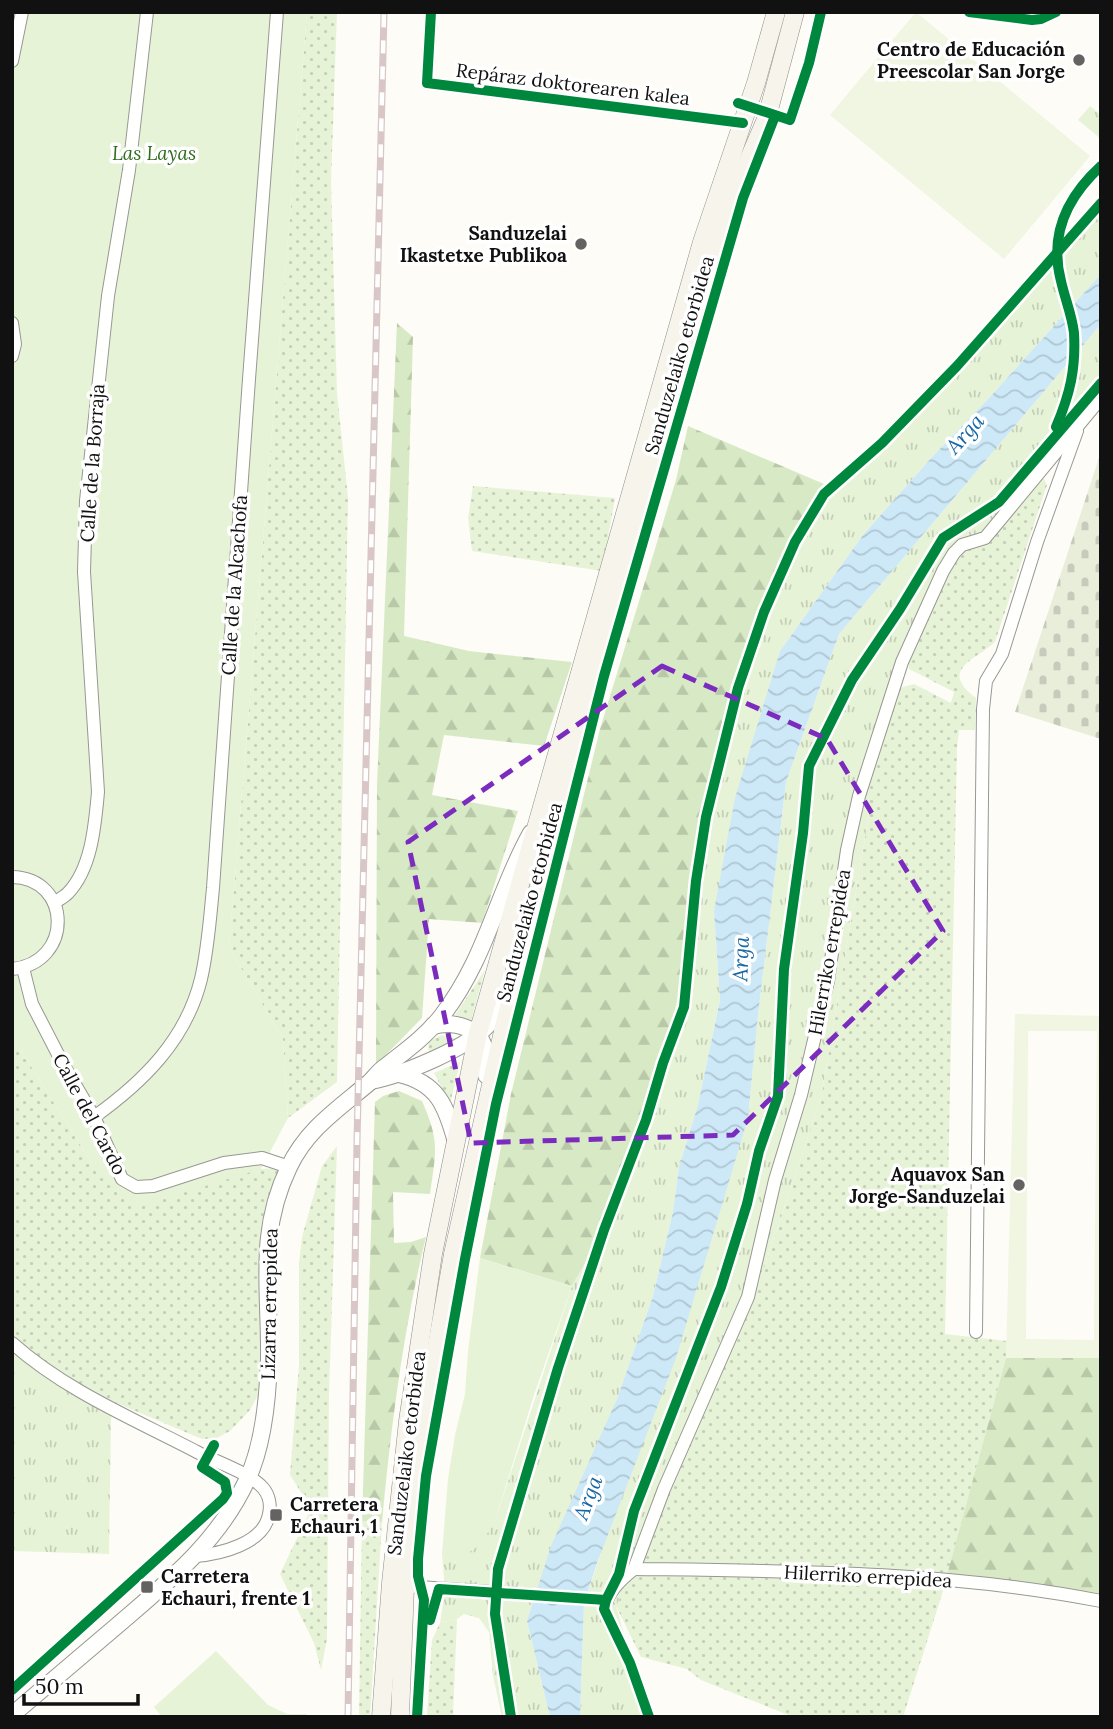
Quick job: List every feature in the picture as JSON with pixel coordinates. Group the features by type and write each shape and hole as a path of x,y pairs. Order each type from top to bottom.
{"main road":[{"name":"Sanduzelaiko etorbidea","path":"398,1584 459,1225 501,1041 544,828 702,242 743,122 776,12"},
{"name":"Sanduzelaiko etorbidea","path":"398,1584 408,1421 432,1254 478,1033 544,828 718,245 739,182 768,113 795,12"},
{"path":"381,1717 398,1584"},
{"path":"398,1584 400,1717"}],"street":[{"path":"12,61 22,12"},
{"name":"Calle de la Borraja","path":"54,903 68,893 83,869 95,824 98,792 85,572 86,501 107,307 129,170 148,12"},
{"name":"Calle de la Alcachofa","path":"94,1117 138,1084 164,1056 187,1015 200,982 206,953 277,12"},
{"name":"Repáraz doktorearen kalea","path":"431,12 427,83 743,122"},
{"path":"12,323 15,344 12,356"},
{"name":"Hilerriko errepidea","path":"606,1600 634,1569 664,1489 748,1297 775,1180 801,1095 828,981 847,850 859,796 902,662 943,570 954,553 962,545 985,538 1101,398"},
{"name":"Hilerriko errepidea","path":"976,1332 986,681 1002,654 1037,542 1081,421"},
{"name":"Lizarra errepidea","path":"12,1715 162,1588 212,1539 232,1510 248,1478 261,1431 268,1377 268,1242 279,1188 298,1150 314,1128 428,1032 459,992 477,961 514,863 544,828"},
{"path":"12,877 34,882 46,891 58,916 54,942 46,954 36,962 18,968"},
{"name":"Calle del Cardo","path":"18,968 32,1004 94,1117 122,1179 136,1187 153,1186 224,1163 262,1158 289,1167"},
{"path":"456,1142 449,1115 432,1088 424,1062 428,1032 442,1023 461,1025 478,1033 489,1057 462,1180 459,1225"},
{"name":"Lizarra errepidea","path":"371,1081 399,1074 466,1042 478,1033"},
{"path":"399,1074 414,1077 432,1088"},
{"path":"12,1343 57,1378 263,1488 270,1506 268,1520 262,1530 253,1538 215,1554 195,1556"},
{"name":"Hilerriko errepidea","path":"634,1569 763,1570 946,1579 1101,1601"},
{"path":"398,1584 465,1592 606,1600 604,1609 630,1663 649,1717"}],"highlighted area":[{"path":"662,666 827,739 943,931 733,1135 471,1143 408,842"}],"green space":[{"name":"Las Layas","path":"12,12 307,12 229,948 283,1039 288,1118 261,1169 136,1207 93,1165 12,1036"},
{"path":"307,12 337,12 331,182 337,393 348,498 337,1082 288,1118 283,1039 229,948"},
{"path":"916,12 1090,156 1004,259 830,115"},
{"path":"1090,106 1101,115 1101,139 1078,120"},
{"path":"1101,206 1101,274 863,535 780,651 714,911 720,1000 698,1105 679,1167 673,1212 653,1296 617,1399 527,1621 550,1717 502,1717 493,1676 489,1632 479,1618 464,1614 457,1619 440,1623 445,1590 442,1554 455,1562 495,1521 572,1286 604,1230 663,1063 688,951 706,817 738,688 795,542 831,487 1023,292"},
{"path":"397,323 413,337 404,636 469,651 572,662 544,746 444,735 432,795 518,811 482,923 429,919 422,1018 376,1065 377,785"},
{"path":"1101,324 1101,384 981,534 958,541 951,547 899,664 859,787 870,808 821,1098 757,1289 744,1306 616,1606 648,1717 580,1717 584,1603 748,1118 786,782 839,634"},
{"path":"688,426 831,487 795,542 738,688 706,817 678,1026 604,1230 572,1286 480,1258 511,1094 600,729 676,480"},
{"path":"1101,452 1101,739 1015,712"},
{"path":"1039,479 1044,479 1047,485 995,642 960,672 960,680 976,698 975,730 959,730 957,747 945,1334 1007,1341 1006,1358 943,1591 903,1717 793,1717 701,1680 687,1669 641,1657 616,1606 757,1289 821,1098 870,808 865,798 900,688 914,684 951,703 954,692 909,669 909,663 955,559"},
{"path":"473,486 615,498 602,571 472,551 468,518"},
{"path":"485,970 471,1020 455,1015"},
{"name":"Aquavox San Jorge-Sanduzelai","path":"1015,1014 1101,1016 1101,1358 1006,1358","holes":["1028,1031 1097,1031 1094,1340 1026,1339"]},
{"path":"442,1035 460,1040 430,1053 429,1041"},
{"path":"12,1036 93,1165 261,1169 289,1167 266,1254 268,1377 250,1410 230,1431 217,1438 202,1439 57,1378 12,1343"},
{"path":"460,1062 450,1104 434,1073"},
{"path":"399,1091 422,1101 432,1127 435,1156 430,1194 393,1192 394,1243 411,1242 426,1237 399,1379 382,1522 362,1521 375,1102 383,1096"},
{"path":"337,1146 329,1395 327,1639 321,1670 314,1643 280,1574 309,1513 304,1497 290,1475 299,1365 299,1263 302,1237 322,1166"},
{"path":"480,1258 572,1286 534,1395 495,1521 480,1545 454,1562 442,1554 448,1479 465,1394"},
{"path":"12,1343 57,1378 114,1402 111,1419 109,1554 12,1551"},
{"path":"1006,1358 1101,1358 1101,1601 946,1579"},
{"path":"362,1521 382,1522 370,1717 359,1717"},
{"path":"457,1619 453,1717 427,1717 432,1640 440,1623"},
{"path":"216,1651 268,1705 287,1714 307,1714 307,1717 162,1717 154,1707"}],"water":[{"name":"Arga","path":"1101,274 1101,324 839,634 786,782 748,1118 676,1358 584,1603 580,1717 550,1717 527,1621 551,1546 617,1399 653,1296 673,1212 679,1167 698,1105 720,1000 714,911 735,798 780,651 863,535"}],"railway":[{"path":"348,1717 357,1141 384,12"}],"cycle path":[{"path":"431,12 427,83 743,123"},
{"path":"738,103 790,120 809,63 821,12"},
{"path":"969,12 1032,20 1056,12"},
{"path":"417,1717 424,1600 418,1576 418,1559 426,1476 496,1104 604,676 743,198 775,116"},
{"path":"1056,427 1071,381 1074,358 1073,326 1058,264 1059,233 1070,204 1101,166"},
{"path":"511,1717 495,1614 498,1569 558,1368 684,1007 696,881 706,817 738,688 764,612 795,542 824,494 882,443 957,366 1101,203"},
{"path":"649,1717 630,1663 604,1609 619,1574 634,1511 721,1287 747,1204 759,1151 778,1096 784,969 803,833 809,766 852,680 900,609 943,538 999,502 1101,383"},
{"path":"12,1690 223,1499 227,1493 225,1482 202,1467 214,1445"},
{"path":"430,1620 439,1589 606,1600"}],"place":[{"name":"Centro de Educación Preescolar San Jorge","path":"1079,60"},
{"name":"Sanduzelai Ikastetxe Publikoa","path":"581,244"},
{"name":"Aquavox San Jorge-Sanduzelai","path":"1019,1185"},
{"name":"Carretera Echauri, 1","path":"276,1515"},
{"name":"Carretera Echauri, frente 1","path":"147,1587"}]}
